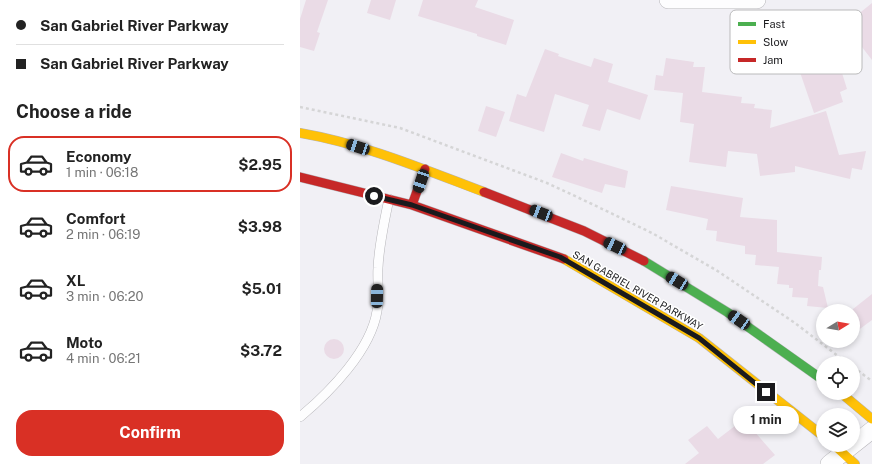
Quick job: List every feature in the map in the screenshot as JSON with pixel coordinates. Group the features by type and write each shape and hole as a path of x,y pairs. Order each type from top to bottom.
{"main road":[{"path":"300,133 331,138 425,169 565,222 627,252 715,303 816,375"},
{"path":"412,205 425,169"},
{"name":"SAN GABRIEL RIVER PARKWAY","path":"300,177 412,205 560,257 699,338 816,430"},
{"path":"849,400 872,419"}],"street":[{"path":"668,0 757,0"},
{"path":"829,464 844,454 872,430"}],"lane":[{"path":"300,417 316,404 359,355 370,333 377,311 378,268 389,199"}],"path":[{"path":"860,372 872,381"}],"building":[{"path":"306,0 328,0 317,32 320,33 314,51 300,47 300,19"},
{"path":"371,0 396,0 390,20 367,13"},
{"path":"423,0 478,0 475,7 514,20 506,45 477,36 477,34 418,16"},
{"path":"872,3 872,60 862,47 862,11"},
{"path":"545,49 559,54 558,56 591,67 594,58 613,64 608,82 648,95 640,120 607,109 600,131 582,126 589,105 555,94 544,132 509,121 517,94 526,97"},
{"path":"666,58 694,62 693,67 705,67 702,92 742,97 741,103 755,104 754,108 772,110 770,128 826,111 839,155 866,151 862,170 852,168 850,179 795,166 795,172 760,176 757,154 728,151 726,167 689,162 694,124 680,122 683,93 654,90 656,75 663,76"},
{"path":"801,74 842,74 847,89 840,92 843,102 814,113"},
{"path":"486,106 505,112 496,137 478,131"},
{"path":"561,153 583,161 584,158 628,171 625,188 605,184 602,193 552,177"},
{"path":"671,186 743,198 740,217 777,220 777,252 822,257 818,286 823,287 827,304 816,304 816,307 807,306 808,298 792,297 793,288 789,288 789,285 777,284 779,267 755,265 756,255 745,254 745,246 716,241 717,231 706,230 708,219 666,210"},
{"path":"872,294 872,320 860,329 860,304"},
{"path":"334,339 341,342 344,349 341,356 334,359 327,356 324,349 327,342"},
{"path":"740,422 745,425 747,423 775,455 763,464 685,464 699,453 688,440 707,426 718,439"}],"traffic: fast":[{"path":"644,261 727,312 816,375"}],"traffic: slow":[{"path":"300,133 370,150 484,192"},
{"path":"564,259 699,338 816,430"},
{"path":"849,400 872,419"},
{"path":"842,452 855,464"}],"traffic: jam":[{"path":"412,205 425,169"},
{"path":"300,177 412,205 564,259"},
{"path":"484,192 584,231 644,261"}],"route":[{"path":"374,196 412,205 560,257 699,338 766,392"}]}
